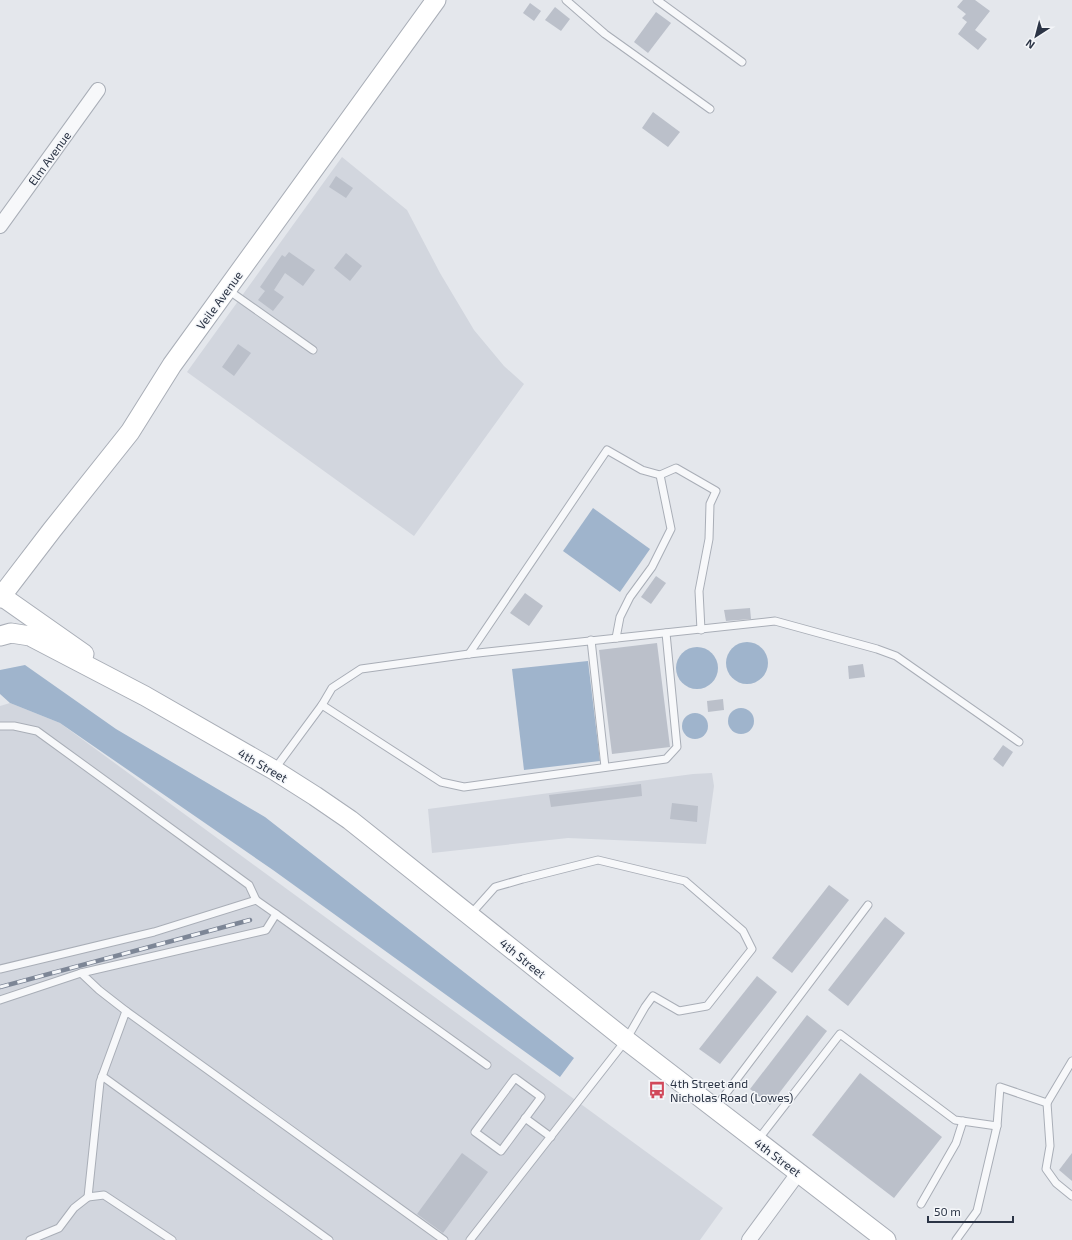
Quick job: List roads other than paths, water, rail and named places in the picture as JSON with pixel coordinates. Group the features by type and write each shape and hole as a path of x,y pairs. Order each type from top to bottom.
{"street":[{"name":"Veile Avenue","path":"1,596 130,432 172,365 436,0"},
{"name":"Elm Avenue","path":"0,226 98,90"},
{"path":"1,596 144,696"},
{"path":"0,636 12,633 30,636 144,696"},
{"name":"4th Street","path":"144,696 274,770 350,820 626,1040 886,1240"},
{"path":"749,1240 799,1172"}],"lane":[{"path":"566,0 605,34 710,109"},
{"path":"657,0 742,62"},
{"path":"227,289 313,350"},
{"path":"469,654 607,450 642,470 660,475 676,468 716,491 710,504 709,539 699,591 701,630"},
{"path":"616,638 620,616 630,597 652,567 671,528 660,475"},
{"path":"274,770 322,705 332,688 361,669 469,654 775,621 877,649 896,656 1020,742"},
{"path":"322,705 442,782 464,787 666,759 677,747 666,633"},
{"path":"591,640 605,767"},
{"path":"0,726 14,726 37,731 249,884 256,900 487,1065"},
{"path":"470,916 495,887 598,860 685,882 743,931 752,949 707,1006 679,1011 653,996 626,1040 552,1137 470,1240"},
{"path":"0,969 154,932 256,900"},
{"path":"715,1108 868,905"},
{"path":"0,1000 81,973 266,930 276,914"},
{"path":"81,973 99,990 126,1011 444,1240"},
{"path":"88,1197 100,1082 126,1011"},
{"path":"757,1141 840,1034 955,1120 997,1126"},
{"path":"1072,1061 1047,1103 1050,1146 1046,1169 1056,1183 1072,1196"},
{"path":"102,1076 329,1240"},
{"path":"515,1078 541,1097 526,1118 501,1151 475,1132 515,1078"},
{"path":"956,1240 977,1211 997,1126 1000,1087 1047,1103"},
{"path":"526,1118 552,1137"},
{"path":"921,1204 956,1143 963,1121"},
{"path":"30,1240 59,1228 74,1208 88,1197 104,1195 172,1240"}],"water":[{"path":"593,508 650,549 620,592 563,551"},
{"path":"743,642 751,642 759,645 765,651 768,663 765,675 759,681 751,684 743,684 735,681 729,675 726,667 726,659 729,651 735,645"},
{"path":"693,647 701,647 709,650 715,656 718,668 715,680 709,686 701,689 693,689 685,686 679,680 676,672 676,664 679,656 685,650"},
{"path":"588,661 600,761 524,770 512,669"},
{"path":"25,665 116,729 265,817 574,1058 560,1077 273,870 60,723 10,703 0,694 0,670"},
{"path":"741,708 750,712 754,721 750,730 741,734 732,730 728,721 732,712"},
{"path":"695,713 704,717 708,726 704,735 695,739 686,735 682,726 686,717"}],"railway":[{"path":"0,987 250,920"}],"place":[{"name":"4th Street and Nicholas Road (Lowes)","path":"657,1090"}]}
